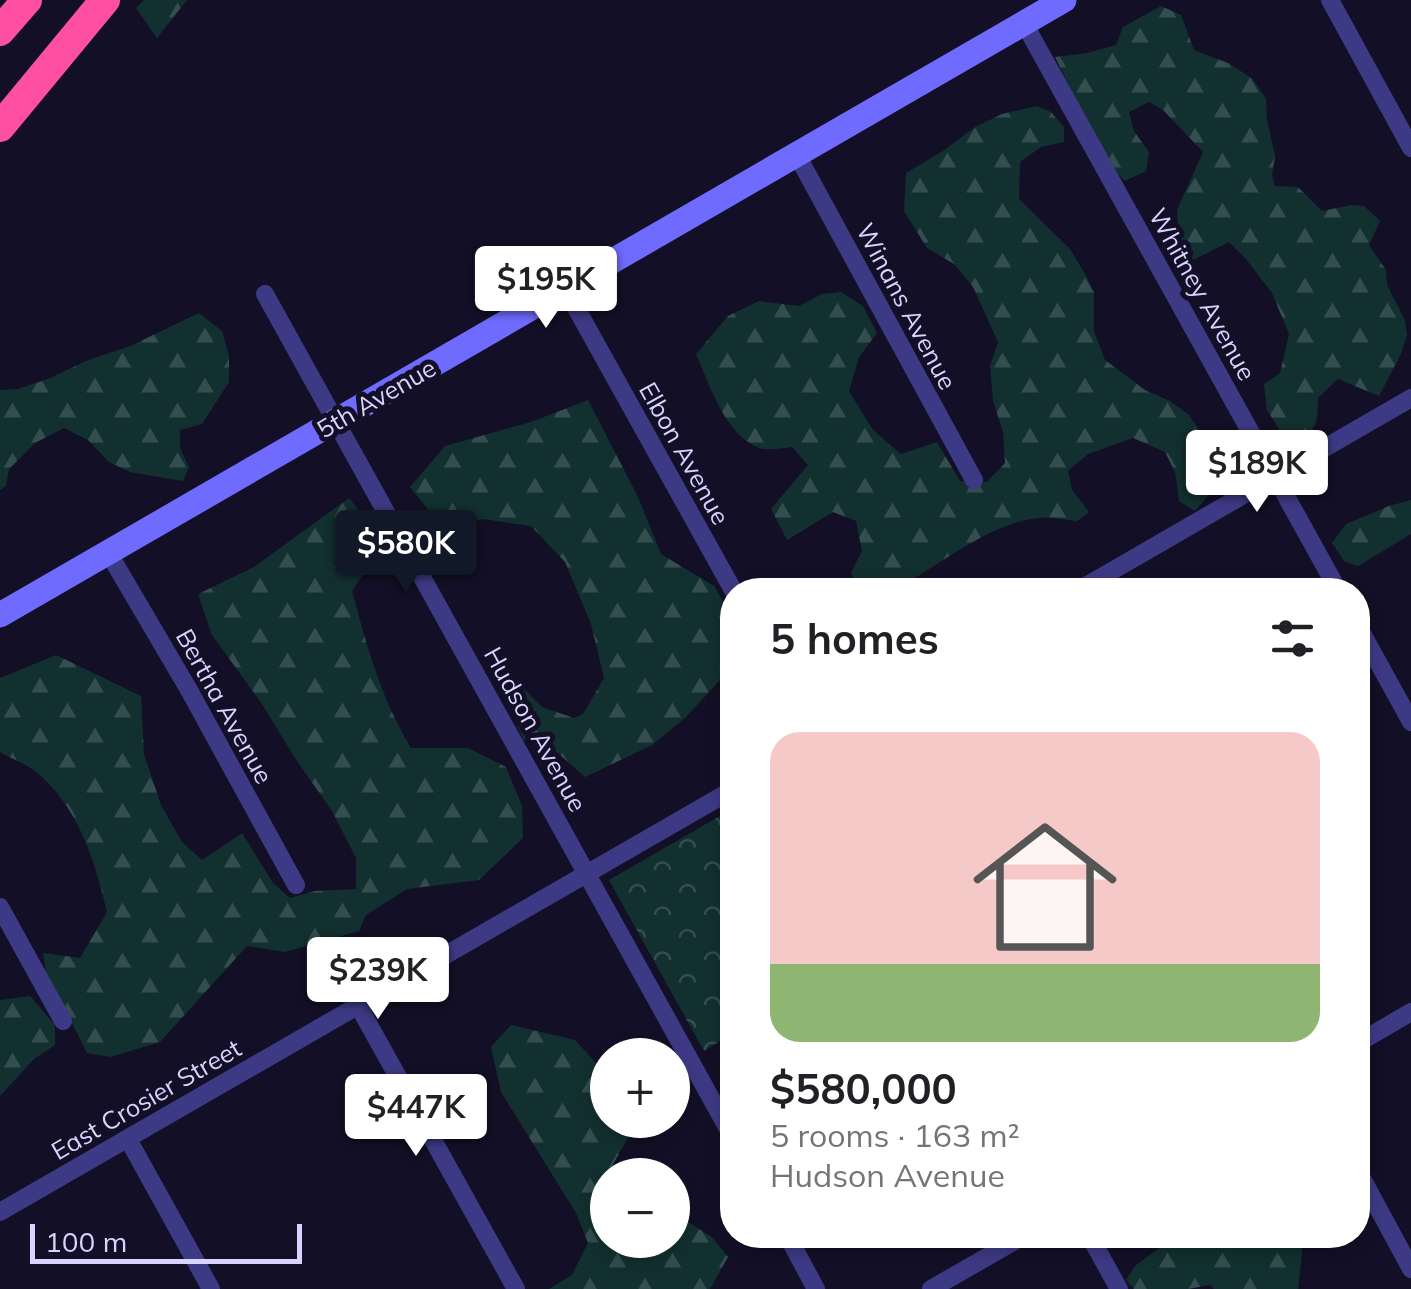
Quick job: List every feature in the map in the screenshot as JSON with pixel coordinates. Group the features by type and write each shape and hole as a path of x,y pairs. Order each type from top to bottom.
{"highway":[{"path":"0,32 27,0"},
{"path":"0,126 105,0"}],"street":[{"name":"5th Avenue","path":"0,615 1064,0"},
{"path":"1330,0 1411,148"},
{"name":"Whitney Avenue","path":"1024,22 1331,578"},
{"name":"Winans Avenue","path":"797,155 974,480"},
{"name":"Elbon Avenue","path":"566,288 725,578"},
{"name":"Hudson Avenue","path":"266,294 720,1114"},
{"path":"1099,578 1411,398"},
{"name":"Bertha Avenue","path":"108,552 296,885"},
{"path":"1370,648 1411,722"},
{"name":"East Crosier Street","path":"0,1212 720,797"},
{"path":"0,907 63,1021"},
{"path":"358,1007 516,1289"},
{"path":"1370,1036 1411,1012"},
{"path":"128,1139 212,1289"},
{"path":"1370,1193 1411,1269"},
{"path":"794,1248 816,1289"},
{"path":"931,1289 1003,1248"},
{"path":"1096,1248 1119,1289"}],"green space":[{"path":"144,0 187,0 157,38 136,8"},
{"path":"1161,6 1181,15 1194,50 1228,63 1253,79 1266,99 1275,156 1275,186 1298,187 1322,211 1364,206 1380,221 1369,245 1386,270 1387,285 1405,320 1407,335 1401,354 1379,396 1338,379 1318,398 1313,428 1289,445 1267,410 1264,384 1280,373 1289,334 1272,293 1229,242 1193,260 1179,245 1177,210 1203,152 1163,110 1149,102 1129,112 1134,131 1149,152 1146,171 1125,181 1107,163 1055,57 1116,45 1123,27"},
{"path":"1037,106 1051,112 1064,127 1064,142 1041,147 1020,162 1019,199 1070,249 1085,274 1094,292 1094,331 1105,360 1145,390 1189,415 1223,465 1213,490 1195,511 1179,501 1175,472 1165,452 1133,438 1088,454 1068,471 1072,490 1089,512 1077,521 1020,521 966,546 915,578 854,578 851,573 862,551 856,521 833,512 787,540 771,509 808,465 792,447 759,448 736,432 696,354 728,316 759,301 799,306 822,294 841,292 863,306 877,333 859,357 849,391 873,430 901,454 937,442 960,481 987,482 1005,463 990,366 998,342 973,287 954,264 927,248 904,211 906,173 975,127 1002,114"},
{"path":"199,313 222,331 229,356 229,382 202,424 180,430 180,448 189,467 183,481 130,472 109,462 88,440 64,428 35,443 9,469 6,486 0,490 0,390 18,389 48,379"},
{"path":"588,400 638,497 661,554 714,586 720,596 720,680 686,717 652,745 585,777 560,755 523,740 507,697 525,690 542,707 574,718 583,714 604,678 591,624 565,562 531,526 483,519 443,528 410,487 445,446 531,422"},
{"path":"349,498 392,552 369,565 352,591 376,672 400,728 411,748 468,748 506,767 522,806 523,838 479,880 407,889 366,915 359,931 285,952 247,946 160,1042 110,1057 87,1053 46,972 43,953 80,958 107,912 83,835 63,800 35,771 0,752 0,678 56,655 141,696 144,754 161,805 182,842 202,860 242,833 273,883 290,898 315,891 356,889 356,858 332,811 212,635 198,594 254,567"},
{"path":"1411,500 1411,534 1358,566 1345,562 1332,543 1346,524"},
{"path":"720,816 720,1041 704,1051 609,880"},
{"path":"30,996 55,1025 55,1045 34,1059 0,1096 0,1000"},
{"path":"511,1025 575,1040 590,1056 590,1138 628,1138 617,1158 590,1158 590,1258 690,1258 690,1223 713,1238 728,1257 710,1289 549,1289 572,1275 588,1243 576,1213 501,1092 491,1047"},
{"path":"1159,1248 1302,1248 1298,1289 1214,1289 1210,1285 1134,1289 1126,1280 1136,1265"}]}
